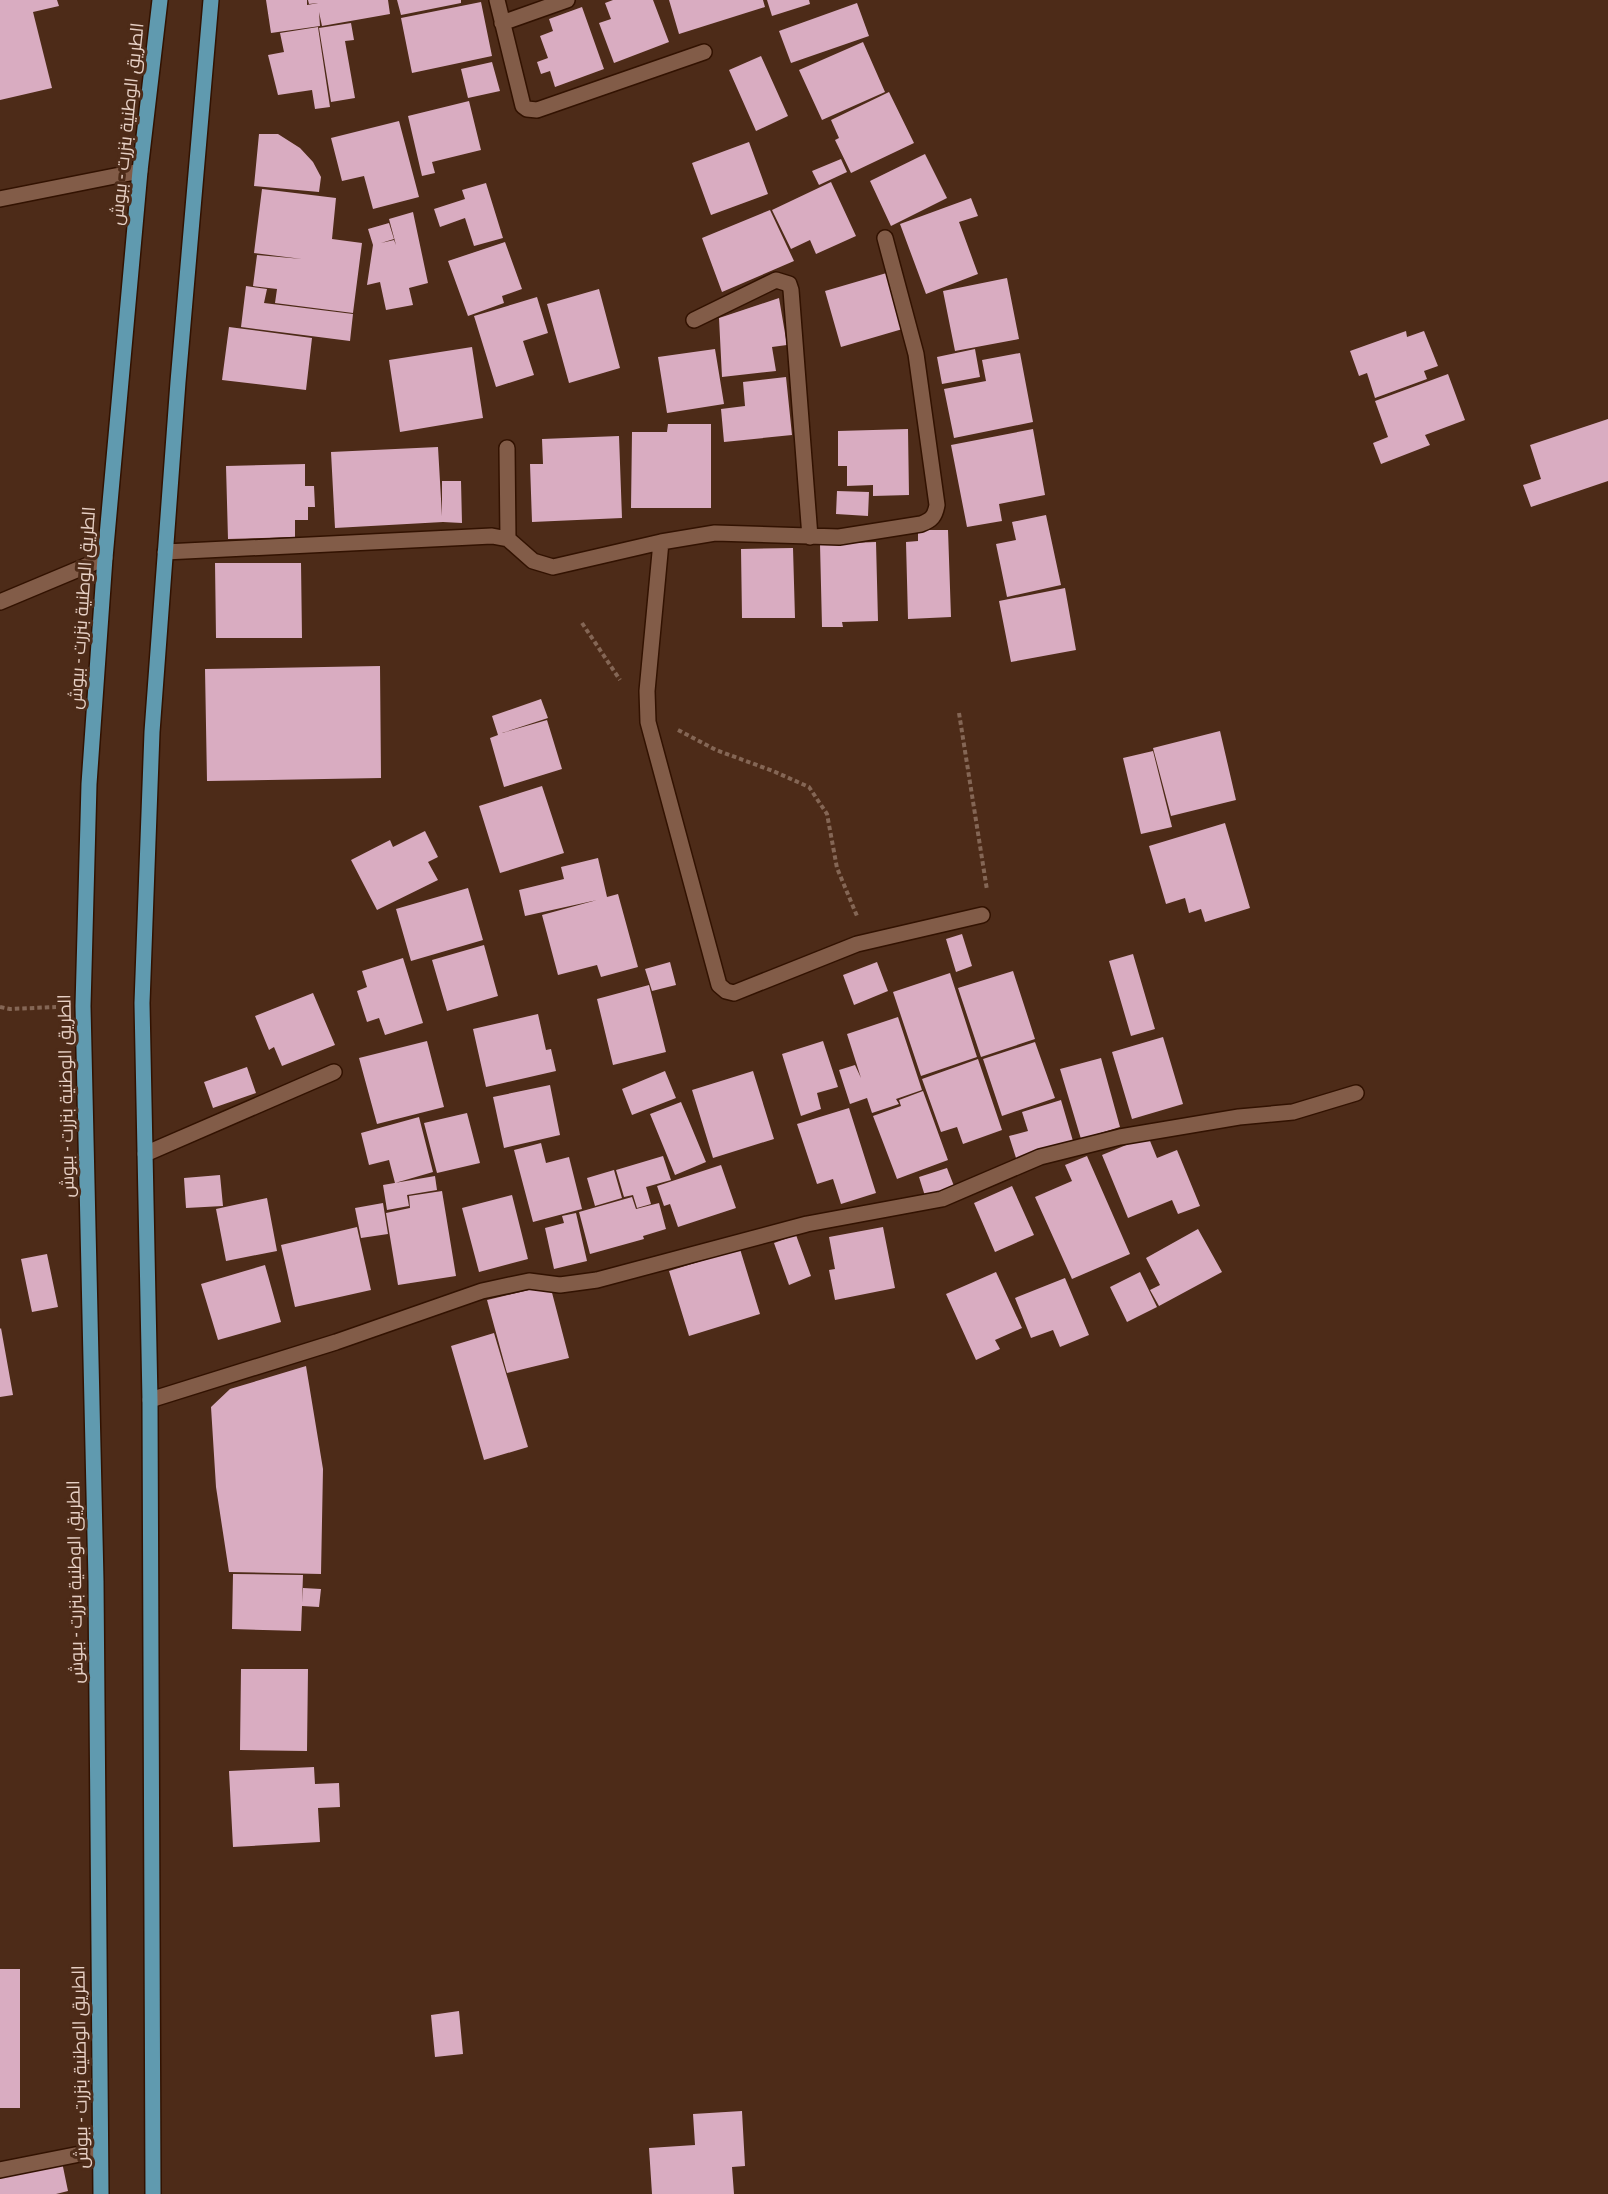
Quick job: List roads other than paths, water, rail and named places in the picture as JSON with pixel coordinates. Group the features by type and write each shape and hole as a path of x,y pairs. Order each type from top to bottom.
{"main road":[{"name":"الطريق الوطنية بنزرت - ببوش","path":"101,2194 96,1581 83,1006 89,784 105,558 140,171 160,0"},
{"path":"153,2194 150,1400 143,979 152,732 178,382 211,0"}],"street":[{"path":"497,0 523,106 532,110 704,52"},
{"path":"502,23 567,0"},
{"path":"0,199 140,171"},
{"path":"165,552 492,536 508,539 533,561 553,567 715,533 839,537 921,524 932,520 937,505 916,354 885,238"},
{"path":"694,320 776,280 789,284 810,537"},
{"path":"507,448 508,539"},
{"path":"661,543 646,709 653,744 719,985 726,991 734,993 857,944 982,915"},
{"path":"0,602 105,558"},
{"path":"145,1154 334,1072"},
{"path":"150,1400 336,1342 482,1291 529,1281 560,1285 597,1280 807,1224 942,1199 1040,1157 1120,1137 1293,1112 1356,1093"},
{"path":"0,2170 100,2150"}]}
